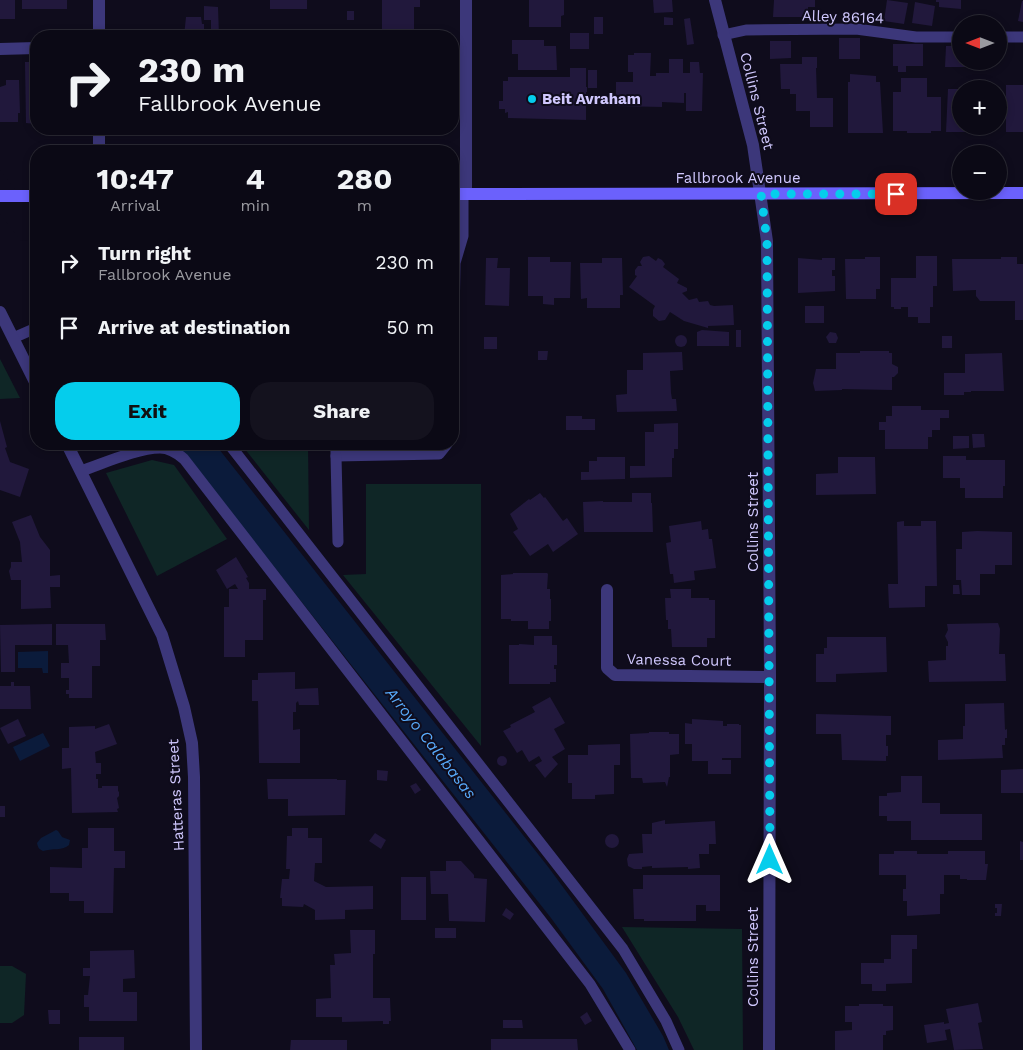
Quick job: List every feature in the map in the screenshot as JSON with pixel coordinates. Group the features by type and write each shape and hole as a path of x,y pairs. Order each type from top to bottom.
{"main road":[{"name":"Fallbrook Avenue","path":"460,194 1023,193"},
{"path":"0,196 30,196"}],"street":[{"path":"99,0 99,30"},
{"path":"460,194 466,0"},
{"name":"Collins Street","path":"715,0 752,145 767,241 770,1050"},
{"path":"0,48 30,48"},
{"path":"0,312 30,372"},
{"name":"Hatteras Street","path":"70,450 162,635 184,707 192,743 194,777 196,1050"},
{"name":"Vanessa Court","path":"607,590 607,668 615,675 770,677"}],"lane":[{"name":"Alley 86164","path":"723,35 746,30 856,30 916,37 952,37"},
{"path":"1008,37 1023,37"},
{"path":"459,248 463,236 460,194"},
{"path":"13,338 30,331"},
{"path":"81,471 145,450"},
{"path":"169,450 178,453 184,459 590,984 630,1050"},
{"path":"234,450 623,949 666,1021 679,1050"},
{"path":"336,450 338,542"},
{"path":"336,456 439,454 442,450"}],"green space":[{"path":"0,359 20,398 0,399"},
{"path":"246,450 308,450 309,530"},
{"path":"152,460 174,465 227,539 157,576 106,473"},
{"path":"366,484 481,484 481,746 343,575 366,574"},
{"path":"622,927 742,929 743,1050 694,1050 678,1017"},
{"path":"0,966 12,966 26,974 24,1015 12,1023 0,1023"}],"water":[{"name":"Arroyo Calabasas","path":"182,450 220,450 549,868 626,973 663,1036 669,1050 637,1050 603,989 551,918"},
{"path":"48,651 48,673 43,673 42,668 18,668 18,652"},
{"path":"43,733 50,746 20,761 13,747"},
{"path":"56,830 62,837 70,840 69,845 61,849 43,851 40,849 37,843 41,838"}],"pier":[{"path":"0,170 30,208 30,240 21,241 0,214"}],"building":[{"path":"0,0 15,0 15,19 0,19"},
{"path":"22,0 67,0 67,9 22,9"},
{"path":"270,0 307,0 307,9 270,9"},
{"path":"382,0 420,0 420,7 414,7 414,30 382,30"},
{"path":"529,0 564,0 564,15 561,16 561,27 529,27"},
{"path":"653,0 672,0 673,12 654,13"},
{"path":"774,0 815,0 815,7 808,7 808,17 773,17"},
{"path":"887,0 908,3 904,24 884,21"},
{"path":"936,0 961,0 961,9 939,7 939,2 936,2"},
{"path":"1023,1 1023,22 1018,21"},
{"path":"915,2 935,6 932,26 912,23"},
{"path":"204,6 218,7 219,30 211,30 211,20 204,20"},
{"path":"347,11 354,11 354,20 347,20"},
{"path":"186,17 201,17 204,30 185,30"},
{"path":"594,17 603,17 603,34 594,34"},
{"path":"664,17 673,18 673,25 664,25"},
{"path":"690,18 694,44 687,45 684,19"},
{"path":"570,33 589,33 589,49 570,49"},
{"path":"839,38 860,38 860,59 839,59"},
{"path":"512,40 544,40 544,46 556,46 557,70 518,70 518,54 512,54"},
{"path":"770,41 791,41 791,58 770,59"},
{"path":"893,44 923,44 923,66 906,66 906,72 898,72 898,66 893,66"},
{"path":"946,46 952,46 952,67 945,67"},
{"path":"634,53 651,53 650,76 656,76 656,73 669,73 669,59 683,59 683,73 690,73 690,62 699,62 700,73 703,73 702,111 686,111 686,93 684,93 684,103 662,102 662,107 616,106 616,82 633,82 633,72 628,72 628,55 634,55"},
{"path":"802,57 817,57 817,98 833,98 833,127 810,127 810,111 796,111 796,94 790,94 790,89 781,89 780,64 802,64"},
{"path":"25,62 30,62 30,123 26,123"},
{"path":"570,68 586,68 586,120 508,118 508,112 505,113 505,109 499,109 499,101 503,101 503,81 508,81 508,77 570,77"},
{"path":"588,70 597,70 597,88 588,88"},
{"path":"850,74 876,76 876,82 880,82 883,133 848,133 848,82 850,82"},
{"path":"901,78 927,78 927,97 941,97 941,131 907,133 907,131 893,131 893,92 901,92"},
{"path":"6,80 19,80 20,113 18,113 18,122 0,122 0,87 6,85"},
{"path":"1007,85 1023,85 1023,132 1007,132"},
{"path":"948,89 952,89 952,132 946,132"},
{"path":"649,256 656,261 658,258 662,260 665,264 663,267 679,279 677,283 687,288 687,291 682,293 689,300 697,298 699,302 708,301 710,305 714,306 733,305 734,325 708,326 708,328 684,321 670,312 665,320 659,321 653,316 655,306 629,287 637,276 635,275 635,270 638,266 642,266 640,262 643,257"},
{"path":"916,256 937,256 937,286 933,286 933,307 930,307 930,323 918,323 918,317 908,317 908,307 894,309 894,307 891,307 891,278 916,278"},
{"path":"528,257 550,257 550,262 571,262 570,298 554,298 554,305 543,304 543,296 528,296"},
{"path":"865,257 880,257 880,289 876,289 876,299 846,299 845,259 865,259"},
{"path":"1001,257 1017,257 1017,264 1023,264 1023,320 1015,320 1015,301 980,301 976,296 976,290 953,291 952,259 1001,259"},
{"path":"486,258 498,258 497,268 510,268 509,306 485,305"},
{"path":"602,258 622,258 623,295 620,295 620,308 587,308 587,298 581,299 580,263 602,263"},
{"path":"798,258 822,260 822,258 835,258 835,270 832,270 832,276 835,276 835,291 798,293"},
{"path":"805,306 824,306 824,323 805,323"},
{"path":"702,330 729,332 729,346 697,346 697,332"},
{"path":"736,330 741,330 741,347 736,347"},
{"path":"830,332 836,333 838,338 836,343 829,343 826,337"},
{"path":"679,335 683,335 687,341 683,347 679,347 675,343 675,339"},
{"path":"942,336 952,336 952,348 942,348"},
{"path":"484,337 497,337 497,349 484,349"},
{"path":"538,351 548,351 547,360 538,360"},
{"path":"860,351 889,351 889,353 892,353 892,364 898,367 898,373 892,377 892,390 842,389 815,391 813,383 816,369 836,369 836,353 860,353"},
{"path":"682,352 683,370 670,371 672,399 676,399 677,411 617,412 616,395 627,394 627,370 643,370 643,353"},
{"path":"1002,353 1004,391 971,391 964,392 964,395 944,395 944,373 965,373 965,354"},
{"path":"892,406 921,406 921,410 949,410 949,418 940,418 940,430 932,430 932,437 928,437 928,449 885,449 885,430 879,430 879,422 886,422 886,416 892,416"},
{"path":"566,416 582,416 582,419 595,419 595,430 566,430"},
{"path":"0,421 7,447 5,448 10,462 29,469 20,497 0,490"},
{"path":"678,423 678,449 674,449 674,458 672,458 672,477 630,478 630,466 645,466 645,432 654,432 654,424"},
{"path":"972,434 984,434 985,447 973,448"},
{"path":"953,436 969,436 969,448 953,449"},
{"path":"943,456 966,456 966,460 1005,460 1003,498 965,498 965,488 960,488 960,478 943,478"},
{"path":"597,457 625,457 625,479 581,480 581,472 589,472 589,461 597,461"},
{"path":"838,457 875,457 876,494 816,495 816,474 838,473"},
{"path":"540,493 563,521 567,518 578,534 553,552 548,544 530,556 513,532 518,529 510,514"},
{"path":"632,493 651,493 653,532 584,532 583,502 632,502"},
{"path":"31,515 40,537 50,550 50,576 60,575 60,587 50,587 51,608 21,609 21,580 11,580 9,571 11,562 22,562 20,542 12,522"},
{"path":"701,521 702,530 708,529 709,539 712,539 716,568 694,571 695,580 674,583 673,574 670,574 666,543 671,542 669,526"},
{"path":"904,521 904,526 921,526 921,521 936,521 937,586 925,586 925,607 889,608 888,584 898,584 897,522"},
{"path":"962,532 1012,532 1012,565 995,565 995,574 980,574 980,595 962,595 961,580 956,580 956,549 962,549"},
{"path":"236,557 248,577 246,578 249,583 249,589 266,589 266,600 263,600 263,640 245,640 245,657 224,657 224,607 229,607 229,589 238,589 235,584 227,589 216,570"},
{"path":"513,573 548,574 547,589 550,589 551,599 549,629 528,629 528,621 501,619 501,575"},
{"path":"953,585 959,585 960,594 953,594"},
{"path":"670,589 691,589 691,598 715,600 715,638 707,638 707,647 672,647 671,629 668,629 668,620 666,620 665,598 671,598"},
{"path":"998,623 1000,629 999,654 1005,654 1006,681 929,682 928,661 946,660 946,646 948,646 948,642 945,636 948,630 947,624"},
{"path":"52,624 52,645 15,645 15,672 1,672 0,625"},
{"path":"56,624 105,624 106,640 100,640 100,666 92,666 92,698 69,698 69,694 66,694 66,690 69,690 69,678 61,678 61,663 69,663 68,645 56,645"},
{"path":"534,636 552,636 552,645 557,645 557,665 554,665 554,669 556,669 556,682 550,682 550,684 509,684 509,645 534,645"},
{"path":"827,637 886,637 887,672 836,674 836,682 816,682 816,654 824,654 824,648 827,648"},
{"path":"295,672 295,689 318,688 319,705 299,705 298,701 296,703 296,712 293,712 293,730 300,729 300,763 259,763 258,701 252,701 252,680 258,680 258,673"},
{"path":"11,682 14,682 14,686 30,686 31,709 0,709 0,686 11,686"},
{"path":"550,697 565,723 554,729 565,749 552,757 558,764 545,778 535,765 542,761 539,756 529,762 522,750 517,753 503,731 511,727 510,725 535,712 532,707"},
{"path":"1004,703 1007,738 1005,738 1005,745 1002,745 1003,758 938,760 938,740 963,739 965,704"},
{"path":"816,714 891,716 891,735 886,735 888,756 886,756 886,761 842,760 841,734 816,734"},
{"path":"18,719 26,736 8,744 0,728"},
{"path":"692,719 723,721 723,726 727,726 727,724 741,725 741,758 722,758 722,760 731,760 731,774 708,774 708,761 692,761 692,744 685,744 685,723 692,724"},
{"path":"109,724 117,744 95,752 96,763 101,763 101,774 96,774 96,779 98,779 98,788 102,788 102,786 118,786 118,812 72,813 71,768 62,769 62,748 69,748 69,727 95,726 95,729"},
{"path":"649,732 679,734 679,754 670,755 670,777 667,787 665,782 643,783 642,778 631,778 630,734"},
{"path":"620,744 620,765 614,765 614,794 595,795 595,799 572,799 572,783 568,783 568,755 588,755 588,745"},
{"path":"500,756 504,756 507,761 506,765 500,766 497,763 497,759"},
{"path":"1023,769 1023,793 1001,793 1001,770"},
{"path":"377,770 388,771 387,781 377,780"},
{"path":"901,776 922,776 922,803 940,803 940,814 982,814 982,840 911,840 911,821 887,821 887,816 879,816 879,796 887,796 887,793 901,792"},
{"path":"267,779 346,780 345,815 288,816 288,799 268,799"},
{"path":"416,783 421,790 415,794 410,786"},
{"path":"0,806 5,806 5,817 0,817"},
{"path":"665,820 665,824 715,821 716,844 709,844 709,854 699,854 700,868 652,868 652,866 634,869 628,866 627,859 629,854 643,853 642,834 652,834 652,823"},
{"path":"88,828 114,828 114,851 125,851 125,868 114,868 113,913 84,913 84,901 69,901 69,893 50,893 50,867 82,868 82,848 88,848"},
{"path":"292,828 308,828 308,838 322,838 322,863 315,863 314,881 326,887 373,886 373,909 345,910 345,919 315,920 315,910 304,904 303,907 282,906 282,898 280,898 282,879 289,879 290,869 286,869 287,836 292,836"},
{"path":"375,833 386,840 381,849 369,841"},
{"path":"612,834 617,836 619,841 617,846 612,848 607,846 605,841 607,836"},
{"path":"1020,841 1023,842 1023,860 1020,860"},
{"path":"894,851 917,851 917,854 948,854 948,851 985,851 985,864 988,864 986,880 967,880 960,879 960,875 944,875 944,894 940,894 940,914 907,916 907,901 903,901 903,889 906,889 906,875 879,875 879,854 894,854"},
{"path":"446,861 461,861 474,875 474,878 487,879 485,922 449,921 448,894 431,894 430,871 446,871"},
{"path":"643,875 720,875 720,911 706,911 706,905 696,905 696,921 644,921 644,919 634,919 633,889 643,889"},
{"path":"401,877 426,877 426,920 401,920"},
{"path":"995,904 1002,904 1001,916 995,916 997,908 995,908"},
{"path":"506,908 514,914 510,920 502,915"},
{"path":"435,928 456,928 456,938 435,938"},
{"path":"350,930 375,930 373,998 390,998 391,1021 389,1021 389,1024 383,1024 383,1021 342,1022 342,1017 316,1017 316,999 331,998 330,965 335,965 334,954 351,953"},
{"path":"891,935 917,935 917,949 912,949 912,983 886,984 886,991 872,991 872,984 861,984 861,963 884,963 884,959 891,959"},
{"path":"134,950 135,978 123,979 123,992 137,992 137,1021 89,1021 89,1007 84,1007 84,995 88,995 90,976 83,976 83,968 90,968 90,951"},
{"path":"978,1003 982,1022 978,1023 983,1049 954,1050 950,1029 945,1030 947,1040 927,1043 924,1025 949,1023 946,1009"},
{"path":"859,1004 893,1006 893,1030 886,1031 886,1035 883,1035 883,1050 835,1050 835,1031 852,1030 852,1022 845,1022 845,1006 859,1006"},
{"path":"48,1010 60,1010 60,1024 49,1024"},
{"path":"587,1012 592,1021 585,1025 580,1017"},
{"path":"503,1020 522,1020 523,1028 503,1028"},
{"path":"79,1037 124,1037 124,1050 79,1050"},
{"path":"491,1039 577,1039 578,1050 491,1050"},
{"path":"291,1040 347,1040 347,1050 290,1050"}],"place":[{"name":"Beit Avraham","path":"532,99"}],"route":[{"path":"770,860 767,241 761,194 896,194"}]}
